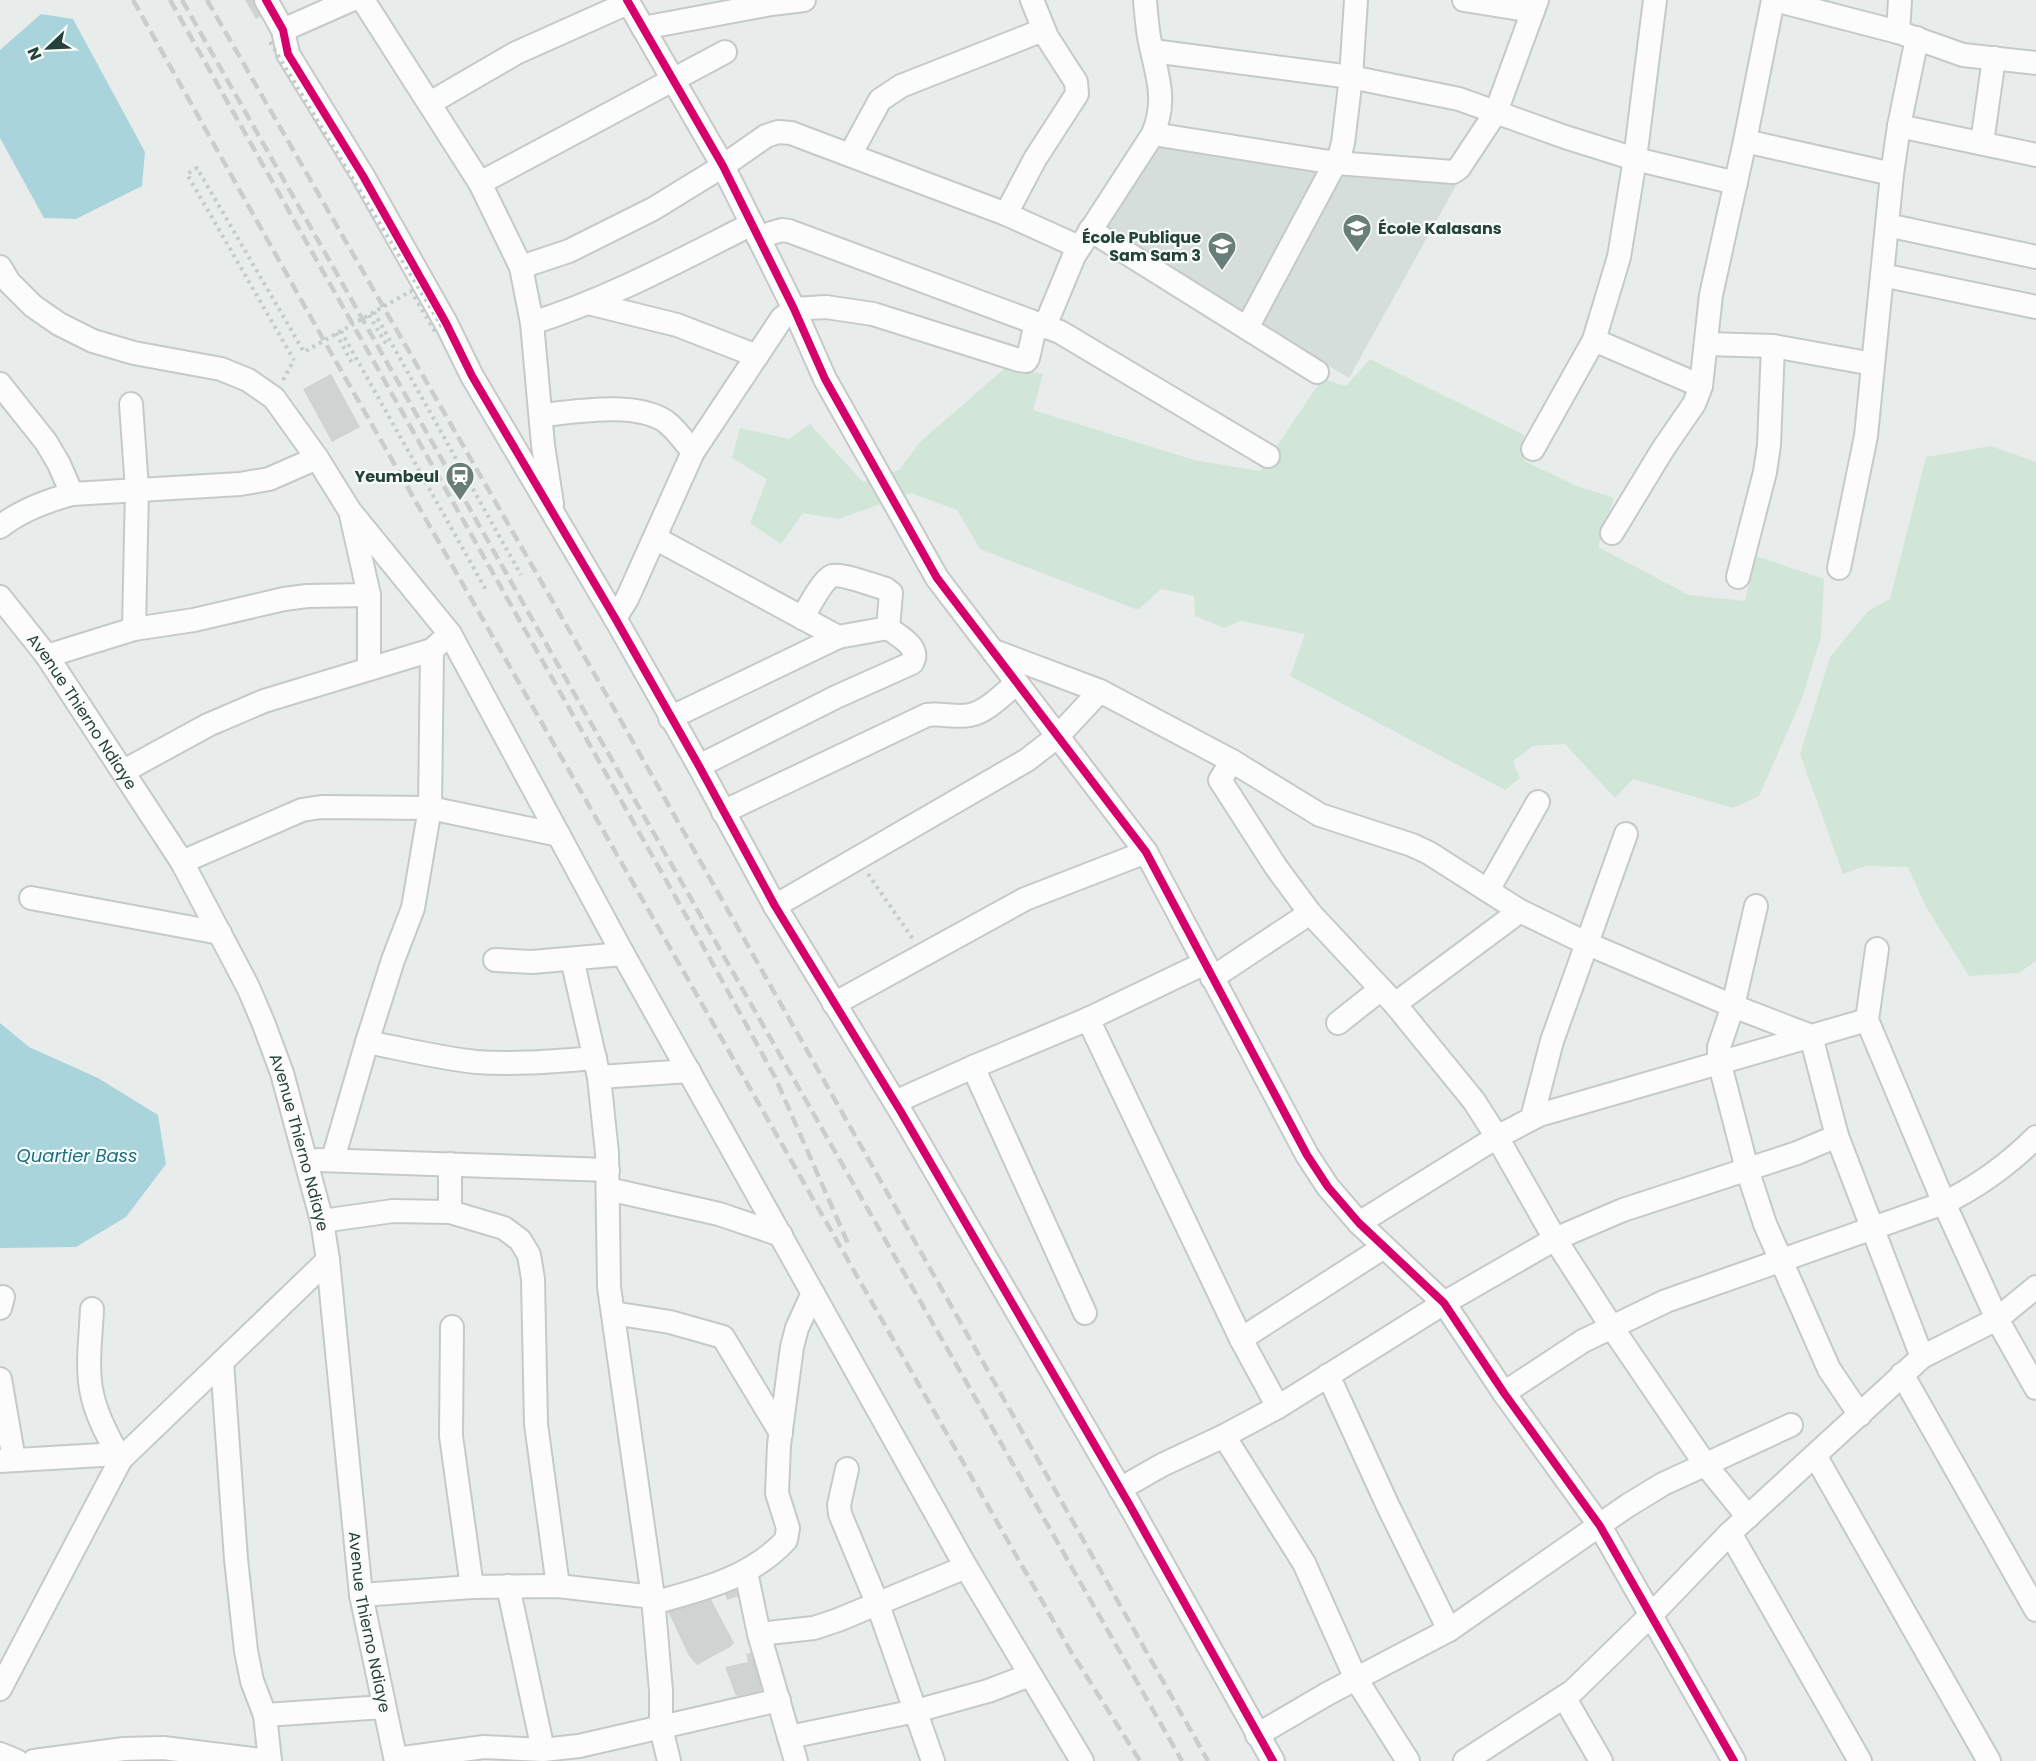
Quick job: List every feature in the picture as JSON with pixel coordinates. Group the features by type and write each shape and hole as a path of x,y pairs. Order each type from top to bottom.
{"street":[{"path":"266,0 276,36 363,176 447,323 472,376 615,618 775,906 895,1102 1120,1489 1273,1761"},
{"path":"276,36 351,0"},
{"path":"363,0 480,183 520,267 532,323 543,445 554,517"},
{"path":"643,28 804,0"},
{"path":"1006,214 1035,159 1077,94 1076,82 1043,30 1032,0"},
{"path":"615,618 627,599 693,452 782,318 794,309 826,307 873,314 1026,361 1074,256 1153,134 1159,119 1160,82 1149,39 1145,0"},
{"path":"1247,328 1336,163 1343,143 1351,77 1356,0"},
{"path":"1153,134 1336,163 1453,172 1459,168 1496,112 1535,6 1464,0"},
{"path":"1533,449 1594,340 1619,257 1635,159 1655,0"},
{"path":"1612,533 1663,449 1694,404 1701,386 1711,296 1774,0 1908,35 1963,55 2036,63"},
{"path":"1839,568 1866,436 1908,35 1900,0"},
{"path":"430,104 516,53 628,2 723,166 794,309 825,379 937,578 1146,852 1307,1155 1328,1187 1359,1223 1444,1303 1504,1393 1600,1526 1734,1761"},
{"path":"850,155 880,100 886,94 1043,30"},
{"path":"1153,51 1351,77 1459,99 1564,137 1635,159 1736,183"},
{"path":"480,183 725,52"},
{"path":"1982,143 1994,58"},
{"path":"1899,126 2036,155"},
{"path":"520,267 568,251 653,209 723,166 766,136 778,132 791,133 1006,214 1085,238 1247,328 1317,372"},
{"path":"1745,141 1892,174"},
{"path":"1887,225 2036,257"},
{"path":"532,323 588,303 755,230 789,231 1060,332 1268,456"},
{"path":"1882,275 2036,307"},
{"path":"3,279 33,306 59,324 93,341 134,353 220,369 248,380 274,398 317,458 350,511 450,634 623,954 966,1567 1082,1761"},
{"path":"588,303 677,325 757,356"},
{"path":"1594,340 1701,386"},
{"path":"1707,344 1773,346 1873,364"},
{"path":"1738,577 1770,445 1773,346"},
{"path":"0,384 46,442 72,494"},
{"path":"130,404 137,489 135,629"},
{"path":"541,415 614,409 651,415 666,422 693,452"},
{"path":"0,526 20,513 46,501 72,494 240,484 269,479 317,458"},
{"path":"350,511 369,595 369,669"},
{"path":"655,538 838,637"},
{"path":"802,618 828,578 837,576 886,589 891,593 888,628"},
{"path":"47,656 135,629 194,620 307,596 369,595"},
{"name":"Avenue Thierno Ndiaye","path":"0,597 47,656 182,862 220,933 263,1022 282,1073 322,1221 328,1260 361,1595 396,1760"},
{"path":"670,718 838,637 888,628 911,645 915,655 912,663 836,697 699,766"},
{"path":"124,771 235,712 432,650 450,634"},
{"path":"333,1159 393,960 413,908 430,808 432,650"},
{"path":"994,651 1100,691 1232,760 1320,815 1412,845 1429,853 1520,911 1588,944 1733,1006 1811,1036"},
{"path":"723,812 927,715 959,716 980,712 1017,683"},
{"path":"775,906 1027,760 1058,736 1100,691"},
{"path":"1232,760 1220,776 1221,783 1276,867 1310,913 1388,997 1474,1101 1555,1239 1611,1326 1705,1464 1748,1517"},
{"path":"1488,890 1538,802"},
{"path":"182,862 302,810 321,807 430,808 559,835"},
{"path":"1532,1118 1552,1041 1626,834"},
{"path":"834,1005 1025,899 1146,852"},
{"path":"31,898 220,933"},
{"path":"1756,906 1733,1006 1719,1047 1719,1061 1747,1170 1780,1262 1828,1369 1860,1415"},
{"path":"1338,1023 1388,997 1520,911"},
{"path":"895,1102 1088,1019 1209,971 1310,913"},
{"path":"1877,949 1867,1020 1944,1203 1997,1319 2036,1388"},
{"path":"495,960 532,962 623,954"},
{"path":"572,959 597,1067 608,1179 609,1278 653,1600 661,1691 661,1728 669,1761"},
{"path":"1088,1019 1241,1339 1278,1407"},
{"path":"1359,1223 1497,1137 1548,1111 1867,1020"},
{"path":"1811,1036 1838,1136 1922,1357"},
{"path":"367,1042 477,1062 689,1071"},
{"path":"973,1067 1085,1313"},
{"path":"1120,1489 1278,1407 1444,1303 1555,1239 1651,1200 1797,1153 1838,1136"},
{"path":"1504,1393 1561,1354 1611,1326 1666,1301 1872,1230 1944,1203 1969,1191 1996,1174 2036,1137"},
{"path":"306,1160 450,1164 608,1179 781,1235"},
{"path":"450,1164 450,1212"},
{"path":"322,1221 393,1211 450,1212 504,1228 520,1240 529,1255 533,1280 537,1424 558,1586"},
{"path":"1241,1339 1384,1246"},
{"path":"0,1689 120,1457 328,1260"},
{"path":"1469,1760 1564,1697 1651,1616 1730,1533 1816,1457 1922,1357 1997,1319 2036,1287"},
{"path":"361,1595 472,1587 558,1586 653,1600 706,1588 746,1572 781,1545 788,1535 777,1493 777,1470 792,1347 797,1328 813,1293"},
{"path":"92,1309 90,1376 92,1394 120,1457"},
{"path":"613,1313 670,1323 723,1337 781,1433"},
{"path":"452,1327 451,1436 472,1587"},
{"path":"34,1761 124,1749 163,1748 270,1761 265,1715 252,1681 246,1651 236,1559 222,1362"},
{"path":"1902,1374 2036,1610"},
{"path":"1328,1375 1449,1630"},
{"path":"0,1381 7,1460 120,1457"},
{"path":"1257,1735 1449,1630 1627,1506 1663,1484 1791,1425"},
{"path":"1224,1436 1304,1563 1356,1679 1408,1761"},
{"path":"1816,1457 1989,1761"},
{"path":"847,1469 839,1505 840,1514 878,1605 933,1761"},
{"path":"1730,1533 1860,1761"},
{"path":"759,1634 814,1628 878,1605 966,1567"},
{"path":"746,1572 759,1634 796,1761"},
{"path":"508,1586 543,1750"},
{"path":"789,1737 916,1711 1030,1675"},
{"path":"1564,1697 1601,1761"},
{"path":"396,1760 484,1747 543,1750 589,1745 779,1700"},
{"path":"265,1715 384,1707"},
{"path":"0,1754 17,1761"}],"path":[{"path":"276,36 441,325 434,330 411,291 304,352 197,168 187,174 294,360"},
{"path":"374,312 521,575"},
{"path":"369,315 388,347"},
{"path":"341,331 486,590"},
{"path":"336,333 353,365"},
{"path":"858,859 924,955"}],"shaded area":[{"name":"École Publique Sam Sam 3","path":"1155,143 1319,171 1244,315 1108,227"},
{"name":"École Kalasans","path":"1339,173 1458,182 1349,378 1258,324"}],"green space":[{"path":"1370,359 1524,435 1524,461 1577,486 1614,498 1598,547 1689,595 1745,601 1756,556 1824,579 1821,637 1801,701 1759,796 1733,808 1633,779 1615,798 1565,744 1533,746 1513,761 1520,778 1505,790 1290,676 1305,634 1241,621 1224,628 1195,616 1194,596 1161,589 1138,610 980,549 957,510 911,493 839,519 803,513 781,544 750,523 767,479 732,458 740,428 789,439 810,424 863,482 899,470 921,441 1004,369 1043,374 1033,410 1194,460 1260,471 1322,379 1346,386"},
{"path":"1991,446 2036,462 2036,961 2019,973 1969,976 1926,907 1908,867 1866,866 1843,874 1800,754 1830,657 1868,611 1890,599 1926,457"}],"water":[{"path":"41,14 73,19 145,152 142,186 76,219 44,218 0,138 0,50"},
{"name":"Quartier Bass","path":"0,1023 29,1047 98,1078 158,1115 166,1164 126,1217 76,1247 0,1248"}],"building":[{"path":"245,0 262,0 269,11 256,19"},
{"path":"331,374 360,427 332,442 303,389"},
{"path":"735,1577 740,1596 727,1600 721,1583"},
{"path":"706,1590 734,1643 697,1665 689,1656 665,1605"},
{"path":"755,1652 765,1687 759,1692 736,1696 725,1667 748,1662 746,1654"}],"railway":[{"path":"133,0 318,330 1070,1650 1140,1761"},
{"path":"170,0 775,1077 850,1248"},
{"path":"182,0 1182,1761"},
{"path":"207,0 607,696 1208,1761"}],"cycle path":[{"path":"266,0 283,30 288,54 363,176 446,323 472,376 615,618 775,906 901,1112 1129,1504 1273,1761"},
{"path":"627,0 723,166 794,309 825,379 937,578 1146,852 1307,1155 1328,1187 1359,1223 1444,1303 1504,1393 1600,1526 1734,1761"}],"place":[{"name":"École Kalasans","path":"1357,254"},
{"name":"École Publique Sam Sam 3","path":"1222,272"},
{"name":"Yeumbeul","path":"460,502"}]}
